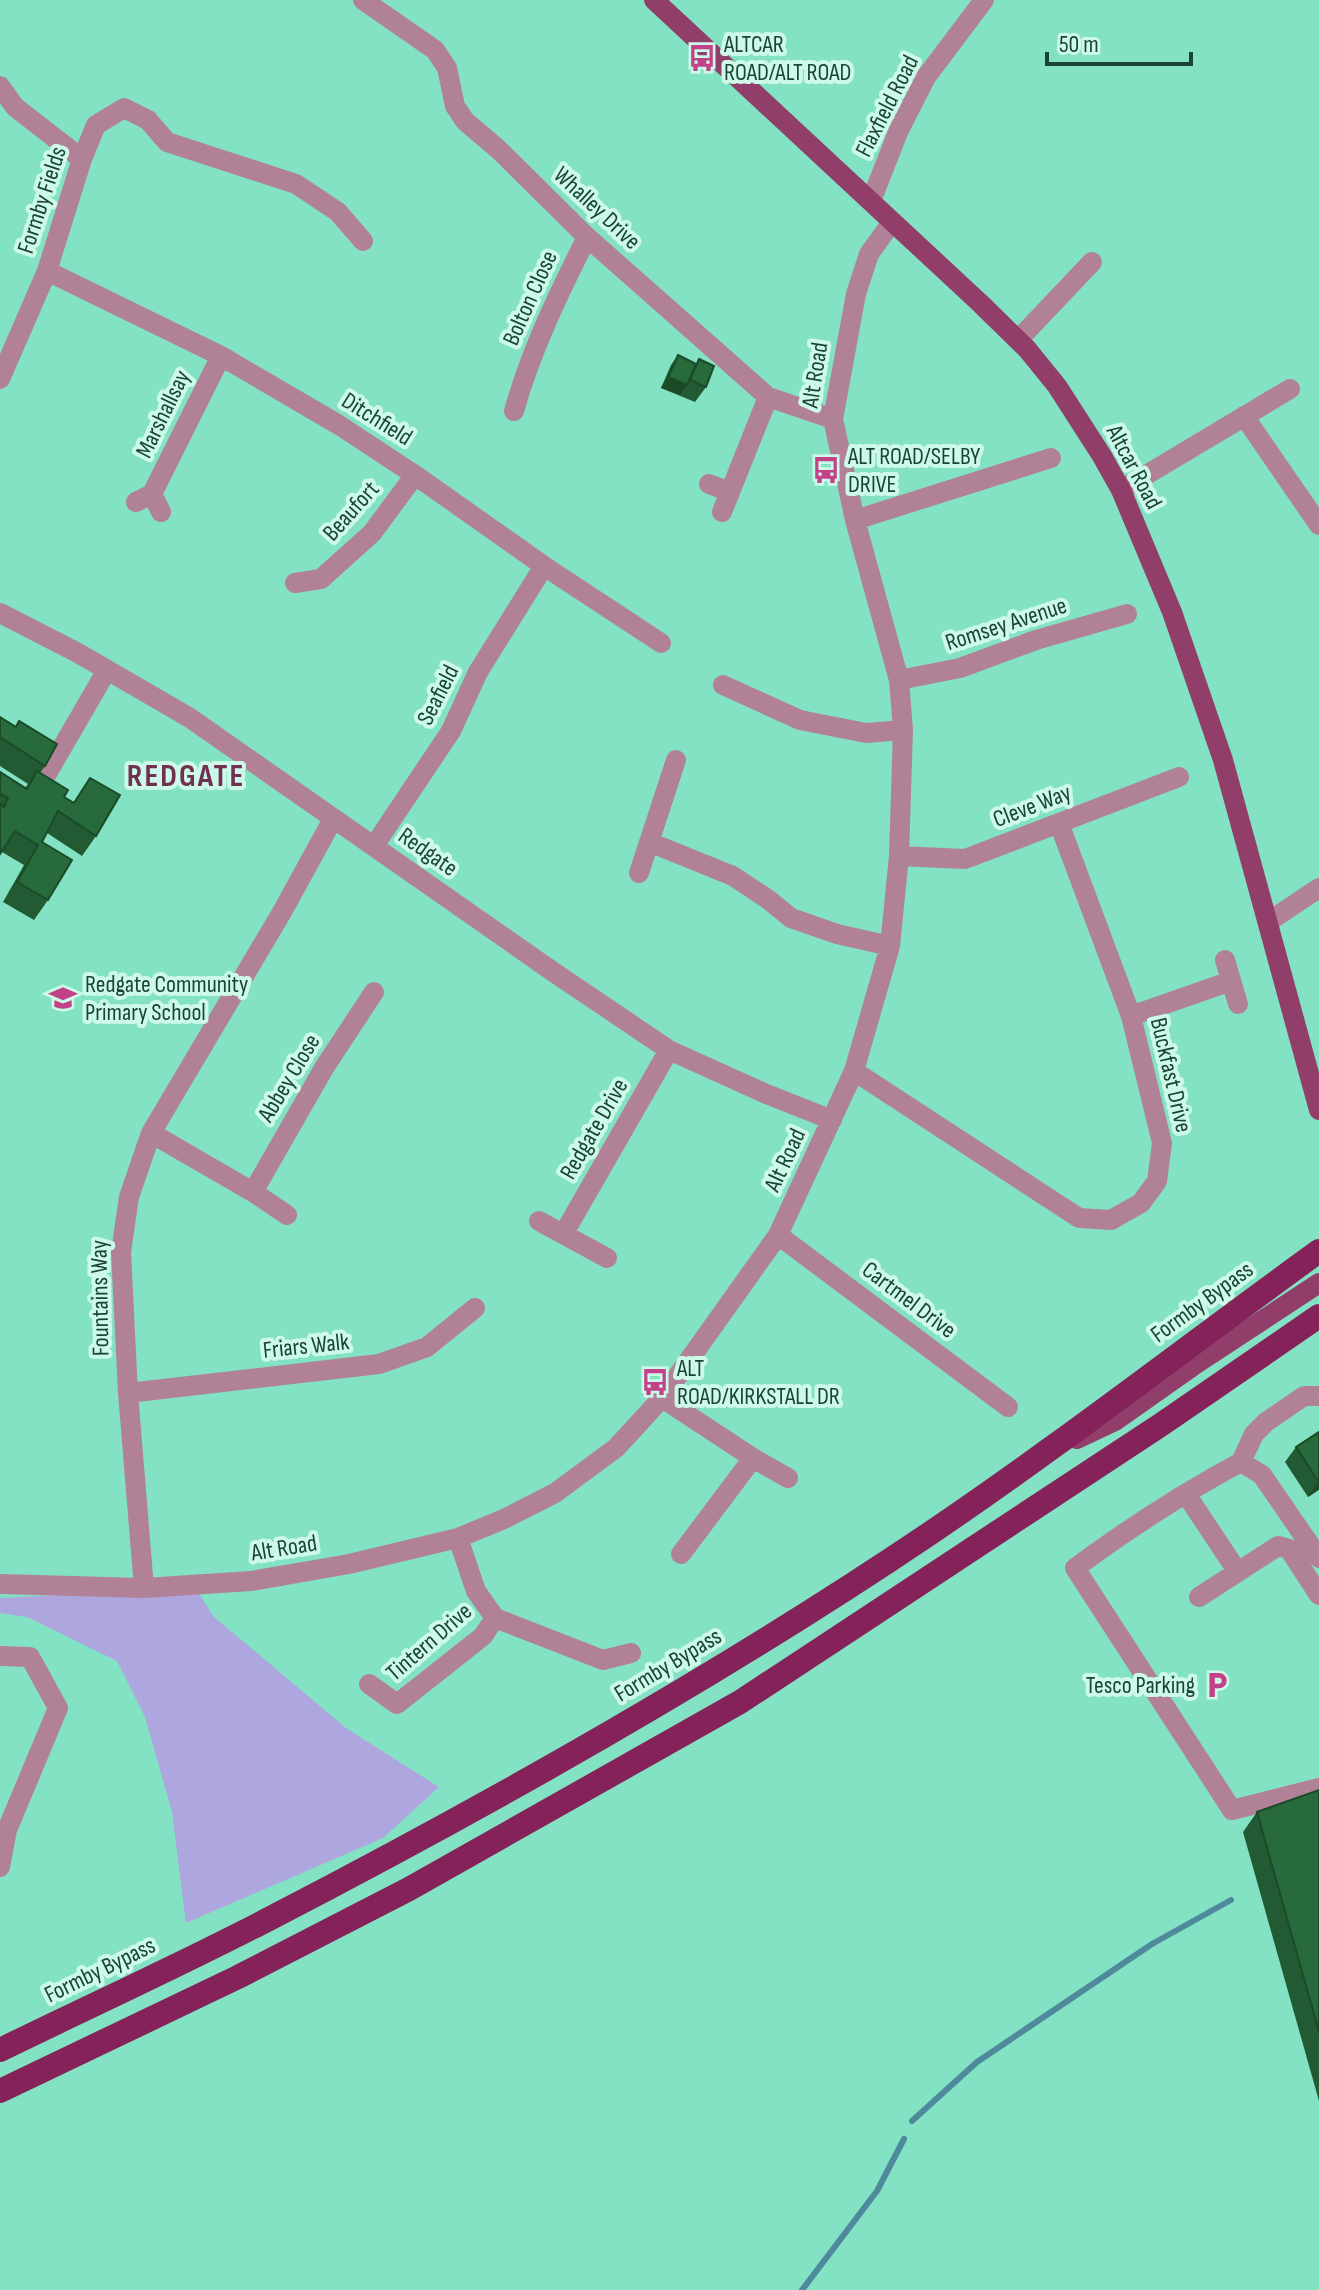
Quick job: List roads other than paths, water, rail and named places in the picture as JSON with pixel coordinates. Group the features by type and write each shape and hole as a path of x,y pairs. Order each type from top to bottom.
{"highway":[{"name":"Formby Bypass","path":"0,2050 262,1922 517,1786 703,1678 929,1534 1044,1454 1319,1251"},
{"path":"0,2091 238,1977 409,1889 740,1702 1005,1530 1319,1316"}],"main road":[{"name":"Altcar Road","path":"654,0 1018,340 1057,386 1102,456 1121,490 1172,612 1223,760 1268,922 1314,1067 1319,1110"},
{"path":"1044,1454 1115,1421 1319,1283"},
{"path":"1285,1340 1319,1334"}],"street":[{"name":"Whalley Drive","path":"363,0 435,50 447,68 455,106 465,121 498,149 587,237 768,397 833,419"},
{"name":"Flaxfield Road","path":"871,201 898,132 926,77 984,0"},
{"path":"0,86 15,107 82,159"},
{"name":"Formby Fields","path":"0,379 47,271 82,159 96,125 124,108 148,120 167,142 296,184 338,212"},
{"path":"338,212 362,215"},
{"path":"338,212 363,241"},
{"name":"Alt Road","path":"0,1584 144,1588 251,1581 349,1564 458,1538 504,1519 555,1493 616,1448 662,1398 778,1235 854,1071 890,946 899,856 903,730 899,680 855,520 833,419 856,294 869,254 892,222"},
{"name":"Bolton Close","path":"514,411 550,311 587,237"},
{"path":"1018,340 1092,262"},
{"name":"Ditchfield","path":"47,271 221,356 339,425 660,644"},
{"name":"Marshallsay","path":"150,503 221,356"},
{"name":"Bolton Close","path":"503,372 522,382"},
{"path":"1121,490 1290,389"},
{"path":"709,484 726,502 768,397"},
{"path":"1244,416 1319,525"},
{"path":"855,520 1051,458"},
{"name":"Beaufort","path":"295,583 322,588 372,533 415,475"},
{"name":"Seafield","path":"374,846 451,731 478,672 544,566"},
{"name":"Redgate","path":"0,613 190,718 669,1050 832,1120"},
{"name":"Romsey Avenue","path":"899,680 960,668 1036,640 1127,614"},
{"path":"38,789 107,670"},
{"path":"723,686 800,720 866,733 903,730"},
{"path":"639,873 676,760"},
{"name":"Cleve Way","path":"899,856 965,859 1178,776"},
{"name":"Fountains Way","path":"144,1588 128,1393 121,1252 129,1197 151,1133 282,912 333,819"},
{"name":"Buckfast Drive","path":"854,1071 1079,1218 1111,1220 1141,1203 1157,1181 1162,1143 1131,1016 1059,823"},
{"path":"649,842 733,876 791,918 837,934 890,946"},
{"path":"1268,922 1319,888"},
{"path":"1225,960 1238,1004"},
{"path":"1131,1016 1231,981"},
{"name":"Abbey Close","path":"253,1192 324,1068 374,992"},
{"name":"Redgate Drive","path":"564,1233 669,1050"},
{"path":"151,1133 287,1215"},
{"path":"539,1221 607,1258"},
{"name":"Cartmel Drive","path":"778,1235 1008,1407"},
{"name":"Friars Walk","path":"128,1393 379,1364 427,1347 475,1308"},
{"path":"1319,1396 1304,1396 1266,1422 1254,1434 1241,1462 1209,1479 1075,1568 1232,1810 1319,1788"},
{"path":"662,1398 788,1478"},
{"path":"681,1554 753,1458"},
{"path":"1241,1462 1262,1475 1319,1558"},
{"path":"1186,1494 1237,1571"},
{"name":"Tintern Drive","path":"458,1538 476,1591 495,1618 603,1660 631,1653"},
{"path":"1199,1597 1278,1546 1289,1549 1319,1595"},
{"name":"Tintern Drive","path":"369,1684 397,1704 483,1636 495,1618"},
{"path":"0,1656 30,1657 58,1708 7,1830 0,1867"}],"waterway":[{"path":"912,2121 977,2062 1152,1944 1231,1900"},
{"path":"802,2290 877,2191 904,2139"}],"place":[{"name":"ALTCAR ROAD/ALT ROAD","path":"702,58"},
{"name":"ALT ROAD/SELBY DRIVE","path":"826,470"},
{"name":"Redgate Community Primary School","path":"63,998"},
{"name":"ALT ROAD/KIRKSTALL DR","path":"655,1382"},
{"name":"Tesco Parking","path":"1217,1685"}],"district":[{"name":"REDGATE","path":"186,776"}]}
